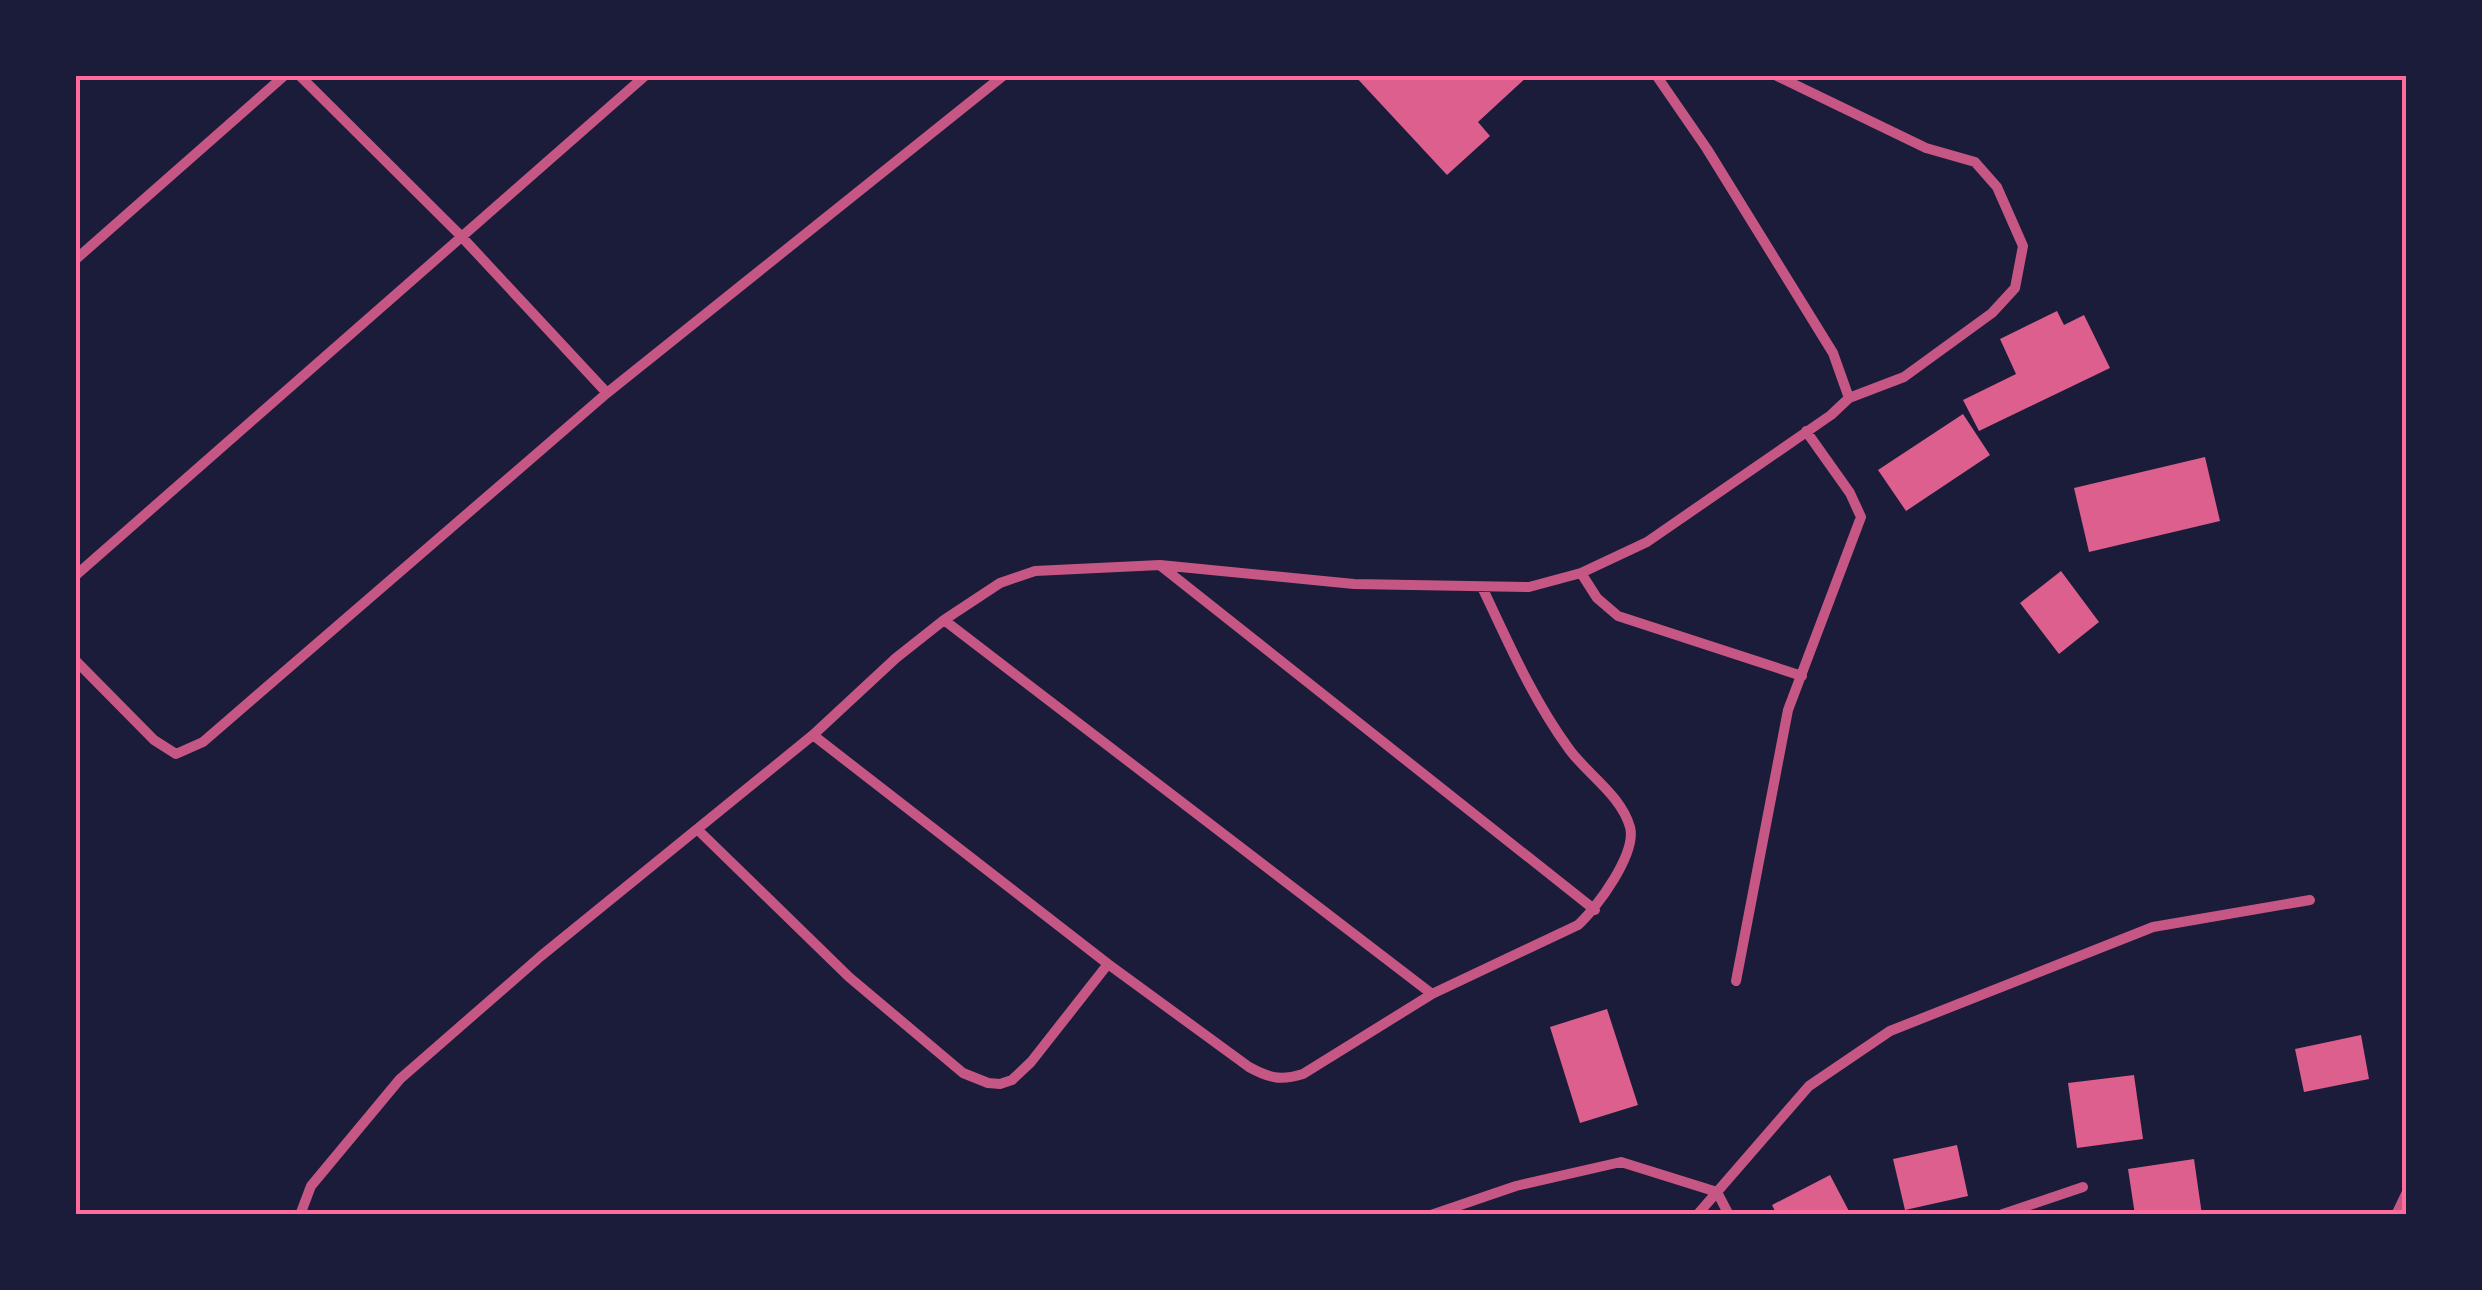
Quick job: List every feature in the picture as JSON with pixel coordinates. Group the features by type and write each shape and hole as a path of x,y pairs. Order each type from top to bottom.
{"street":[{"path":"75,260 285,75"},
{"path":"299,75 460,236 607,392"},
{"path":"75,576 646,75"},
{"path":"75,660 154,740 176,754 203,742 607,392 1004,75"},
{"path":"1656,75 1707,149 1833,352 1849,398"},
{"path":"300,1215 311,1186 400,1080 541,956 813,735 896,658 1000,583 1036,571 1160,565 1354,584 1482,587 1529,588 1581,574 1647,542 1849,398 1904,377 1992,314 2015,288 2024,246 1997,187 1976,162 1926,148 1776,75"},
{"path":"1736,981 1788,710 1861,517 1850,493 1806,431"},
{"path":"1160,565 1595,910"},
{"path":"1581,574 1598,598 1618,616 1802,676"},
{"path":"813,735 1108,964 1249,1067 1269,1078 1286,1079 1303,1074 1432,994 1578,925 1595,910 1629,849 1631,830 1616,801 1569,750 1516,660 1482,587"},
{"path":"944,620 1432,994"},
{"path":"698,830 849,977 963,1073 988,1083 1012,1080 1031,1062 1108,964"},
{"path":"1697,1215 1809,1086 1890,1032 2153,927 2310,900"},
{"path":"1431,1215 1516,1186 1621,1162 1717,1192 1729,1215"},
{"path":"2000,1215 2083,1187"},
{"path":"2396,1215 2407,1192"}],"building":[{"path":"1354,75 1529,75 1478,122 1490,136 1447,175"},
{"path":"2057,311 2064,325 2084,315 2110,368 1979,431 1963,400 2016,374 2000,339"},
{"path":"1963,414 1990,455 1906,511 1878,470"},
{"path":"2205,457 2220,521 2089,552 2074,488"},
{"path":"2061,571 2099,622 2059,654 2020,603"},
{"path":"1607,1009 1638,1105 1580,1123 1550,1027"},
{"path":"2361,1035 2369,1079 2304,1092 2295,1049"},
{"path":"2134,1075 2143,1139 2077,1148 2068,1083"},
{"path":"1957,1145 1968,1196 1905,1210 1893,1159"},
{"path":"2194,1159 2202,1215 2135,1215 2128,1169"},
{"path":"1830,1175 1851,1215 1777,1215 1772,1205"}]}
